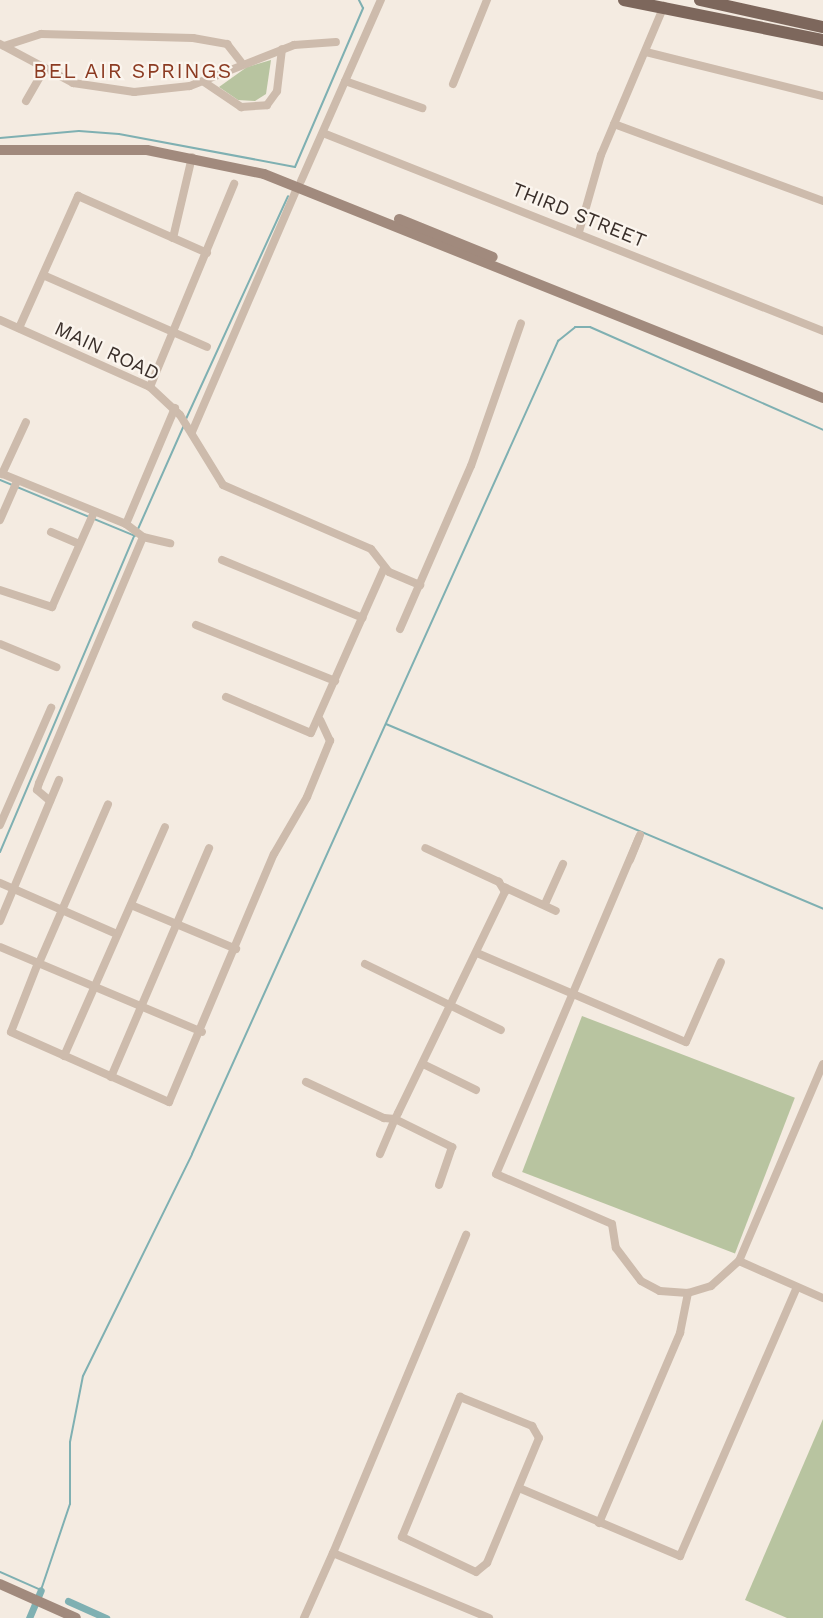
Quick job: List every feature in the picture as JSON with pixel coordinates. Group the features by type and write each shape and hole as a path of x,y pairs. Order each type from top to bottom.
{"main road":[{"path":"624,0 664,6 823,40"},
{"path":"700,0 823,27"},
{"path":"0,144 92,141 191,151 299,183 823,390"},
{"path":"0,150 92,146 191,160 299,183 823,398"},
{"path":"0,1584 74,1617"}],"street":[{"path":"192,432 381,0"},
{"path":"453,84 487,0"},
{"path":"579,232 614,124 664,6"},
{"path":"2,45 41,34 193,38 226,44 241,62"},
{"path":"2,45 44,70 113,91 204,82 241,62 282,49 336,42"},
{"path":"204,82 241,107 267,105 279,85 282,49"},
{"path":"646,52 823,96"},
{"path":"26,101 44,70"},
{"path":"345,81 422,108"},
{"path":"614,124 823,201"},
{"name":"THIRD STREET","path":"322,133 579,232 823,331"},
{"path":"173,238 191,160"},
{"path":"150,387 234,184"},
{"path":"19,328 78,196 207,253"},
{"path":"43,275 207,347"},
{"name":"MAIN ROAD","path":"0,320 150,387 178,412 229,489 371,549 384,568"},
{"path":"400,629 478,448 521,323"},
{"path":"129,526 178,412"},
{"path":"26,422 1,474 16,484 92,517 129,526 141,535 170,543"},
{"path":"0,520 16,484"},
{"path":"0,590 50,608 92,517"},
{"path":"51,532 80,544"},
{"path":"50,801 37,790 39,783 141,535"},
{"path":"222,560 363,618"},
{"path":"226,697 310,733 320,720 384,568 420,585"},
{"path":"196,626 335,681"},
{"path":"0,644 56,667"},
{"path":"0,825 51,708"},
{"path":"108,804 39,963 12,1032 169,1102 202,1032 274,854 307,797 330,741 320,720"},
{"path":"0,921 59,780"},
{"path":"64,1056 165,827"},
{"path":"640,837 496,1174 612,1224 616,1248 641,1281 660,1291 688,1293 729,1276 739,1261 823,1064"},
{"path":"111,1077 209,848"},
{"path":"425,848 556,911"},
{"path":"545,904 563,864"},
{"path":"0,883 117,934"},
{"path":"380,1154 394,1119 477,953 504,887"},
{"path":"131,905 237,949"},
{"path":"0,947 202,1032"},
{"path":"477,953 686,1042 721,962"},
{"path":"365,964 501,1030"},
{"path":"423,1064 476,1090"},
{"path":"306,1082 394,1119 452,1147 439,1185"},
{"path":"304,1618 466,1234"},
{"path":"739,1261 823,1298"},
{"path":"519,1488 680,1556 796,1287"},
{"path":"599,1523 680,1333 688,1293"},
{"path":"460,1397 537,1431 519,1488 487,1563 476,1572 402,1537 460,1397"},
{"path":"333,1553 489,1618"}],"green space":[{"path":"271,60 266,94 255,101 238,100 219,87 247,67"},
{"path":"582,1016 795,1098 735,1254 522,1172"},
{"path":"823,1419 823,1618 787,1618 745,1600"}],"waterway":[{"path":"0,138 79,131 119,134 295,167 363,8 359,0"},
{"path":"186,419 288,196"},
{"path":"0,1572 41,1590 70,1504 70,1442 83,1376 192,1154 558,341 575,327 590,327 823,430"},
{"path":"138,529 184,425"},
{"path":"0,480 135,536"},
{"path":"0,852 135,534"},
{"path":"386,724 823,909"},
{"path":"29,1618 41,1590"},
{"path":"68,1601 106,1618"}],"district":[{"name":"BEL AIR SPRINGS","path":"133,71"}]}
